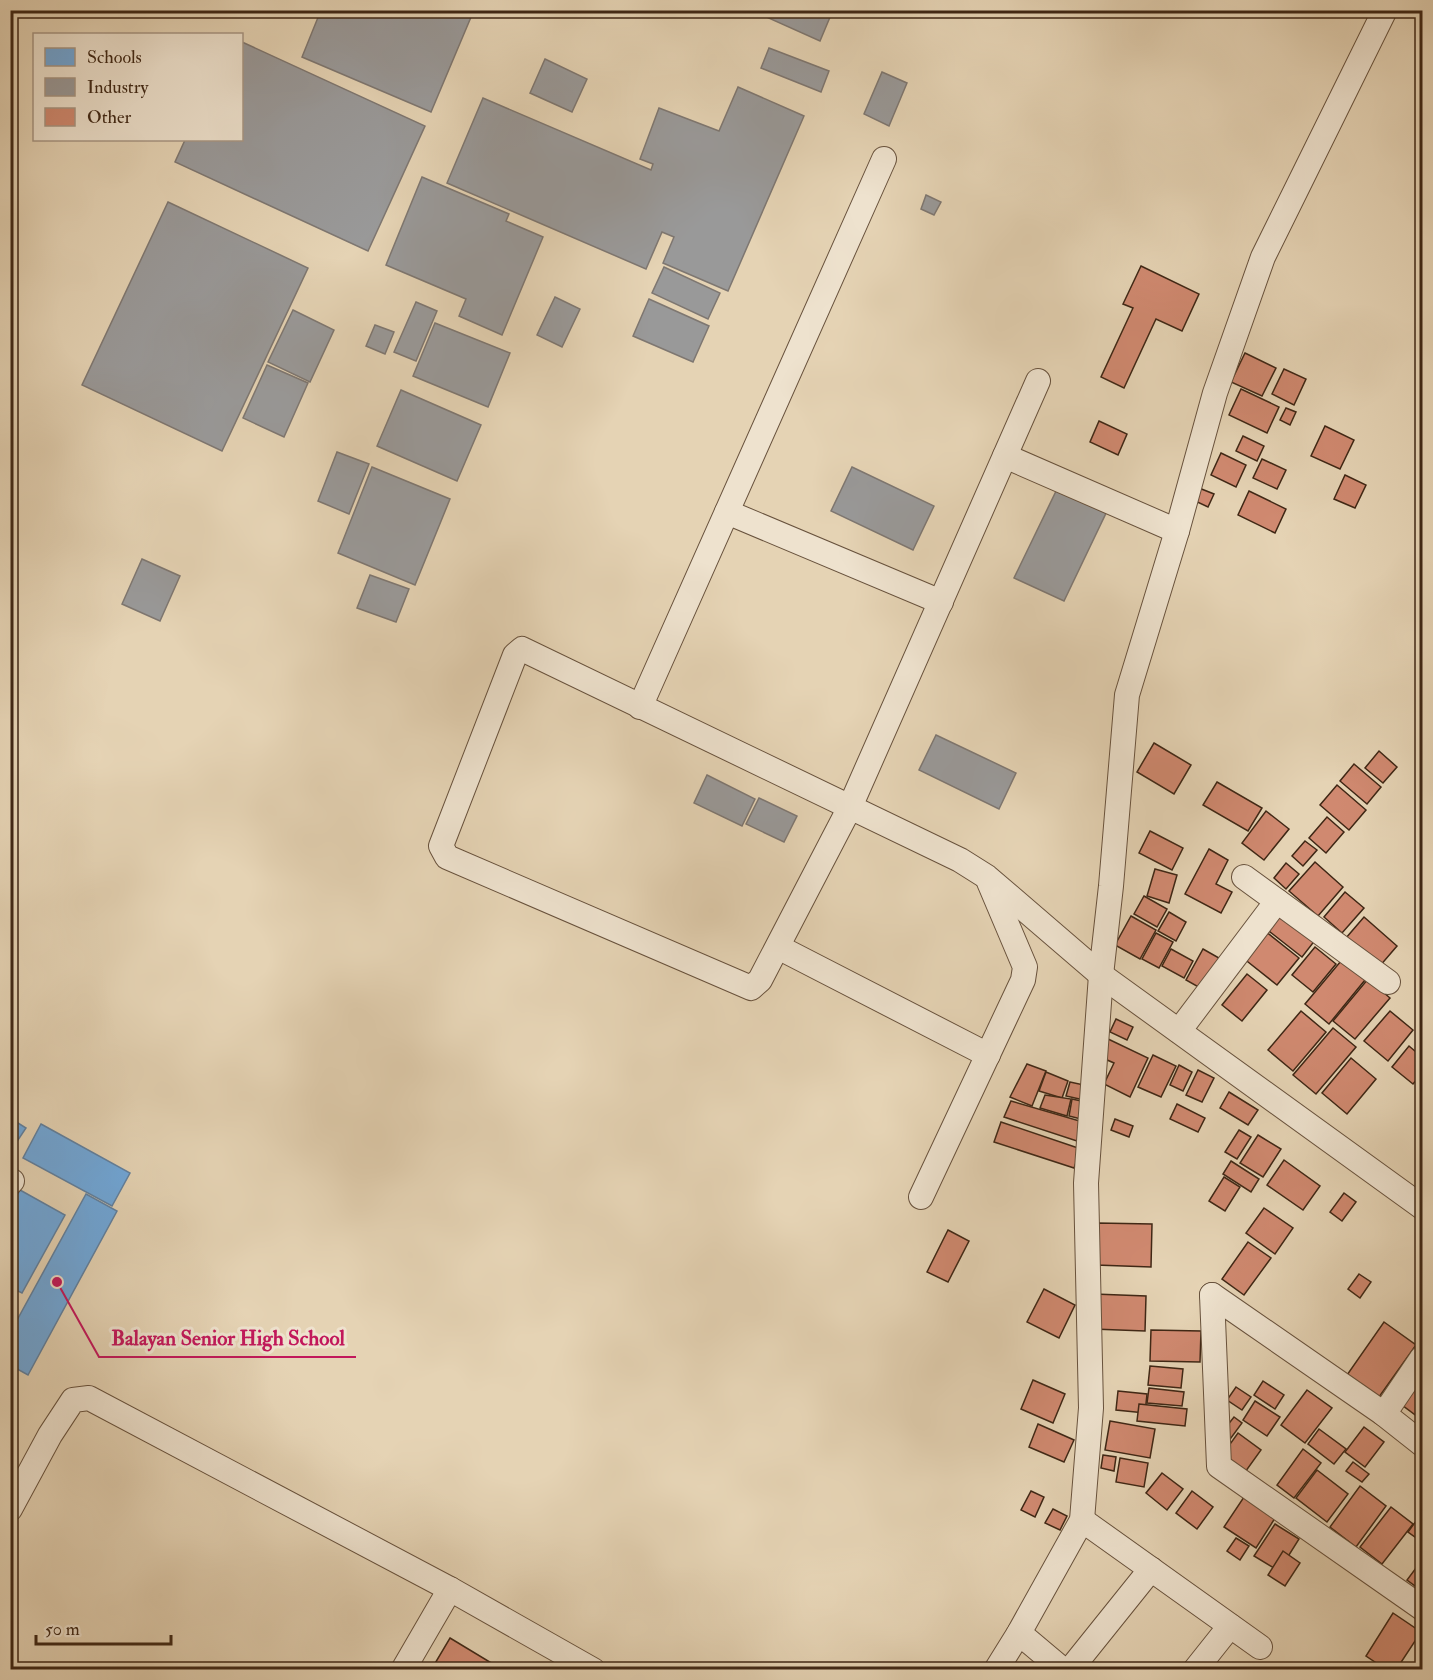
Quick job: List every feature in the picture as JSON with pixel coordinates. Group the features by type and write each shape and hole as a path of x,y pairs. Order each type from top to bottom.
{"street":[{"path":"996,1670 1082,1520 1091,1408 1086,1183 1101,975 1127,695 1177,531 1215,393 1263,257 1385,10"},
{"path":"640,707 884,159"},
{"path":"1038,381 850,807 760,980 751,988 447,856 441,846 515,655 522,649 640,707 850,807 960,860 987,878 1101,975 1422,1207"},
{"path":"1005,456 1177,531"},
{"path":"727,512 940,602"},
{"path":"1244,877 1388,982"},
{"path":"921,1197 1023,980 1025,967 987,878"},
{"path":"1179,1031 1276,901"},
{"path":"778,947 988,1055"},
{"path":"1422,1444 1384,1414 1212,1295 1220,1466 1422,1608"},
{"path":"1384,1414 1422,1358"},
{"path":"10,1509 50,1435 73,1400 89,1398 450,1589 593,1670"},
{"path":"1082,1520 1260,1647"},
{"path":"1070,1670 1151,1569"},
{"path":"403,1670 450,1589"},
{"path":"1195,1670 1230,1626"},
{"path":"1019,1633 1063,1670"}],"building: Schools":[{"path":"10,1118 26,1128 10,1152"},
{"path":"41,1124 130,1173 112,1206 23,1158"},
{"path":"20,1190 65,1215 22,1293 10,1287 10,1207"},
{"path":"86,1194 117,1211 28,1375 10,1365 10,1333"}],"building: Industry":[{"path":"321,10 474,10 431,112 302,57"},
{"path":"767,10 833,10 820,41 764,16"},
{"path":"243,42 425,126 368,251 175,162 185,141 243,141"},
{"path":"769,48 829,71 821,92 761,68"},
{"path":"545,59 587,79 572,112 530,93"},
{"path":"882,72 907,83 889,126 864,114"},
{"path":"738,87 804,116 728,291 663,263 674,237 662,232 646,269 447,183 483,98 651,170 653,164 640,159 659,108 719,131"},
{"path":"422,177 509,214 506,221 543,237 502,335 459,316 466,299 386,265"},
{"path":"926,195 941,202 934,215 921,209"},
{"path":"168,202 308,268 222,451 82,385"},
{"path":"664,267 720,293 708,319 652,293"},
{"path":"555,297 580,309 562,347 537,335"},
{"path":"649,299 709,326 693,362 633,336"},
{"path":"416,302 437,311 416,361 394,352"},
{"path":"293,310 334,330 310,382 268,362"},
{"path":"435,323 510,353 488,407 413,376"},
{"path":"375,325 394,332 385,354 366,346"},
{"path":"267,365 308,383 284,437 243,418"},
{"path":"401,390 481,425 457,481 377,446"},
{"path":"337,452 369,464 349,514 318,501"},
{"path":"372,467 450,499 415,585 338,553"},
{"path":"852,467 934,506 913,550 831,511"},
{"path":"1059,485 1108,509 1064,601 1014,578"},
{"path":"142,559 180,576 160,621 122,604"},
{"path":"370,575 409,589 396,622 357,608"},
{"path":"936,735 1016,773 999,809 919,770"},
{"path":"707,775 755,799 742,826 694,803"},
{"path":"759,798 797,816 784,842 746,824"}],"building: Other":[{"path":"1141,266 1199,294 1182,331 1156,319 1124,388 1101,377 1133,308 1123,304"},
{"path":"1245,353 1276,368 1262,396 1231,382"},
{"path":"1284,369 1306,379 1294,405 1272,394"},
{"path":"1241,389 1279,407 1267,433 1229,415"},
{"path":"1286,408 1296,412 1290,425 1280,420"},
{"path":"1099,421 1127,434 1118,455 1090,442"},
{"path":"1325,426 1354,440 1340,469 1311,456"},
{"path":"1243,436 1264,446 1257,461 1236,451"},
{"path":"1221,453 1246,465 1236,487 1211,475"},
{"path":"1262,459 1286,470 1277,489 1253,478"},
{"path":"1345,475 1366,485 1355,508 1334,499"},
{"path":"1199,488 1214,494 1208,507 1193,500"},
{"path":"1249,491 1286,509 1275,533 1238,515"},
{"path":"1154,743 1191,765 1174,794 1137,772"},
{"path":"1379,751 1397,767 1383,783 1365,768"},
{"path":"1354,764 1381,787 1367,804 1340,781"},
{"path":"1217,782 1262,808 1248,831 1203,805"},
{"path":"1337,785 1366,810 1349,830 1320,805"},
{"path":"1266,811 1289,829 1264,860 1242,843"},
{"path":"1327,817 1344,832 1326,853 1309,838"},
{"path":"1150,831 1183,848 1172,870 1139,853"},
{"path":"1305,841 1317,850 1303,866 1292,856"},
{"path":"1209,849 1228,860 1216,884 1232,892 1221,913 1185,894"},
{"path":"1315,862 1343,887 1318,916 1289,891"},
{"path":"1286,863 1299,874 1286,889 1274,878"},
{"path":"1155,869 1177,875 1169,903 1147,896"},
{"path":"1345,892 1364,908 1342,933 1324,917"},
{"path":"1144,896 1167,909 1157,927 1134,914"},
{"path":"1279,911 1316,939 1302,957 1265,928"},
{"path":"1169,912 1186,922 1176,941 1158,931"},
{"path":"1131,916 1156,930 1140,959 1115,945"},
{"path":"1364,917 1397,946 1379,967 1346,938"},
{"path":"1265,931 1299,958 1277,985 1243,958"},
{"path":"1156,933 1173,942 1159,968 1142,959"},
{"path":"1315,947 1336,964 1313,992 1292,975"},
{"path":"1171,949 1193,961 1184,978 1162,966"},
{"path":"1203,949 1219,958 1202,989 1186,980"},
{"path":"1341,961 1365,980 1329,1024 1305,1004"},
{"path":"1247,974 1267,990 1242,1021 1222,1005"},
{"path":"1368,979 1390,998 1355,1039 1333,1021"},
{"path":"1301,1011 1326,1032 1293,1071 1268,1050"},
{"path":"1390,1011 1413,1030 1388,1061 1364,1041"},
{"path":"1116,1019 1133,1027 1127,1040 1110,1032"},
{"path":"1333,1028 1356,1047 1316,1094 1293,1075"},
{"path":"1106,1038 1148,1058 1130,1097 1104,1084 1114,1063 1098,1056"},
{"path":"1409,1046 1422,1057 1422,1073 1413,1084 1392,1067"},
{"path":"1153,1055 1176,1066 1161,1097 1138,1087"},
{"path":"1351,1058 1376,1079 1347,1114 1322,1093"},
{"path":"1027,1064 1046,1071 1032,1106 1010,1097"},
{"path":"1179,1065 1192,1072 1183,1091 1170,1085"},
{"path":"1198,1070 1214,1078 1202,1102 1186,1095"},
{"path":"1046,1072 1068,1081 1062,1098 1039,1091"},
{"path":"1070,1082 1084,1085 1084,1100 1066,1096"},
{"path":"1229,1092 1258,1110 1248,1125 1220,1108"},
{"path":"1045,1095 1071,1099 1067,1116 1040,1108"},
{"path":"1072,1099 1086,1102 1085,1120 1069,1116"},
{"path":"1011,1101 1083,1122 1080,1142 1004,1117"},
{"path":"1177,1104 1205,1118 1198,1132 1170,1119"},
{"path":"1115,1119 1133,1126 1129,1137 1111,1130"},
{"path":"1001,1122 1081,1149 1074,1168 994,1142"},
{"path":"1239,1130 1251,1137 1237,1159 1225,1152"},
{"path":"1258,1135 1281,1149 1263,1177 1240,1163"},
{"path":"1284,1160 1320,1186 1303,1210 1267,1185"},
{"path":"1231,1161 1259,1179 1251,1192 1223,1174"},
{"path":"1224,1177 1240,1187 1225,1211 1209,1201"},
{"path":"1344,1193 1356,1202 1342,1221 1330,1212"},
{"path":"1264,1208 1293,1228 1275,1254 1246,1233"},
{"path":"1097,1223 1152,1224 1151,1267 1096,1265"},
{"path":"948,1230 969,1241 948,1282 927,1272"},
{"path":"1248,1242 1271,1258 1244,1295 1222,1279"},
{"path":"1359,1274 1371,1282 1360,1298 1348,1289"},
{"path":"1044,1289 1075,1305 1059,1338 1027,1322"},
{"path":"1094,1294 1146,1296 1145,1331 1093,1329"},
{"path":"1384,1322 1416,1345 1379,1397 1347,1375"},
{"path":"1151,1330 1201,1331 1200,1362 1150,1361"},
{"path":"1150,1366 1183,1369 1181,1388 1148,1385"},
{"path":"1033,1380 1065,1394 1053,1423 1021,1409"},
{"path":"1263,1381 1284,1395 1275,1409 1254,1395"},
{"path":"1418,1383 1422,1387 1422,1420 1402,1405"},
{"path":"1236,1387 1251,1397 1242,1410 1227,1400"},
{"path":"1149,1388 1184,1392 1182,1406 1147,1403"},
{"path":"1307,1390 1332,1408 1305,1443 1281,1425"},
{"path":"1118,1391 1147,1394 1145,1413 1116,1410"},
{"path":"1255,1401 1280,1417 1267,1436 1243,1420"},
{"path":"1139,1404 1187,1409 1185,1426 1137,1421"},
{"path":"1234,1417 1242,1423 1228,1442 1219,1436"},
{"path":"1110,1421 1155,1429 1150,1458 1105,1450"},
{"path":"1038,1424 1074,1440 1064,1462 1029,1447"},
{"path":"1364,1427 1384,1442 1365,1467 1345,1452"},
{"path":"1319,1429 1346,1449 1334,1464 1308,1444"},
{"path":"1238,1433 1261,1450 1243,1475 1220,1458"},
{"path":"1303,1449 1321,1463 1294,1498 1277,1485"},
{"path":"1103,1455 1116,1457 1114,1471 1101,1468"},
{"path":"1120,1458 1148,1463 1144,1487 1116,1482"},
{"path":"1353,1462 1369,1474 1362,1482 1346,1471"},
{"path":"1317,1470 1348,1494 1327,1522 1296,1498"},
{"path":"1162,1473 1183,1489 1167,1510 1146,1493"},
{"path":"1360,1486 1386,1506 1356,1547 1330,1527"},
{"path":"1031,1491 1044,1497 1035,1517 1021,1510"},
{"path":"1192,1491 1213,1507 1197,1529 1176,1513"},
{"path":"1246,1494 1277,1515 1256,1548 1224,1527"},
{"path":"1391,1507 1413,1524 1382,1564 1360,1547"},
{"path":"1053,1509 1067,1516 1060,1530 1045,1523"},
{"path":"1422,1513 1422,1542 1408,1532"},
{"path":"1275,1524 1299,1539 1279,1571 1254,1556"},
{"path":"1236,1538 1249,1546 1240,1560 1227,1551"},
{"path":"1283,1551 1300,1563 1285,1586 1268,1575"},
{"path":"1422,1560 1422,1591 1407,1580"},
{"path":"1393,1613 1421,1632 1396,1670 1387,1670 1366,1656"},
{"path":"450,1638 503,1670 431,1670"}],"place":[{"name":"Balayan Senior High School","path":"57,1282"}]}
